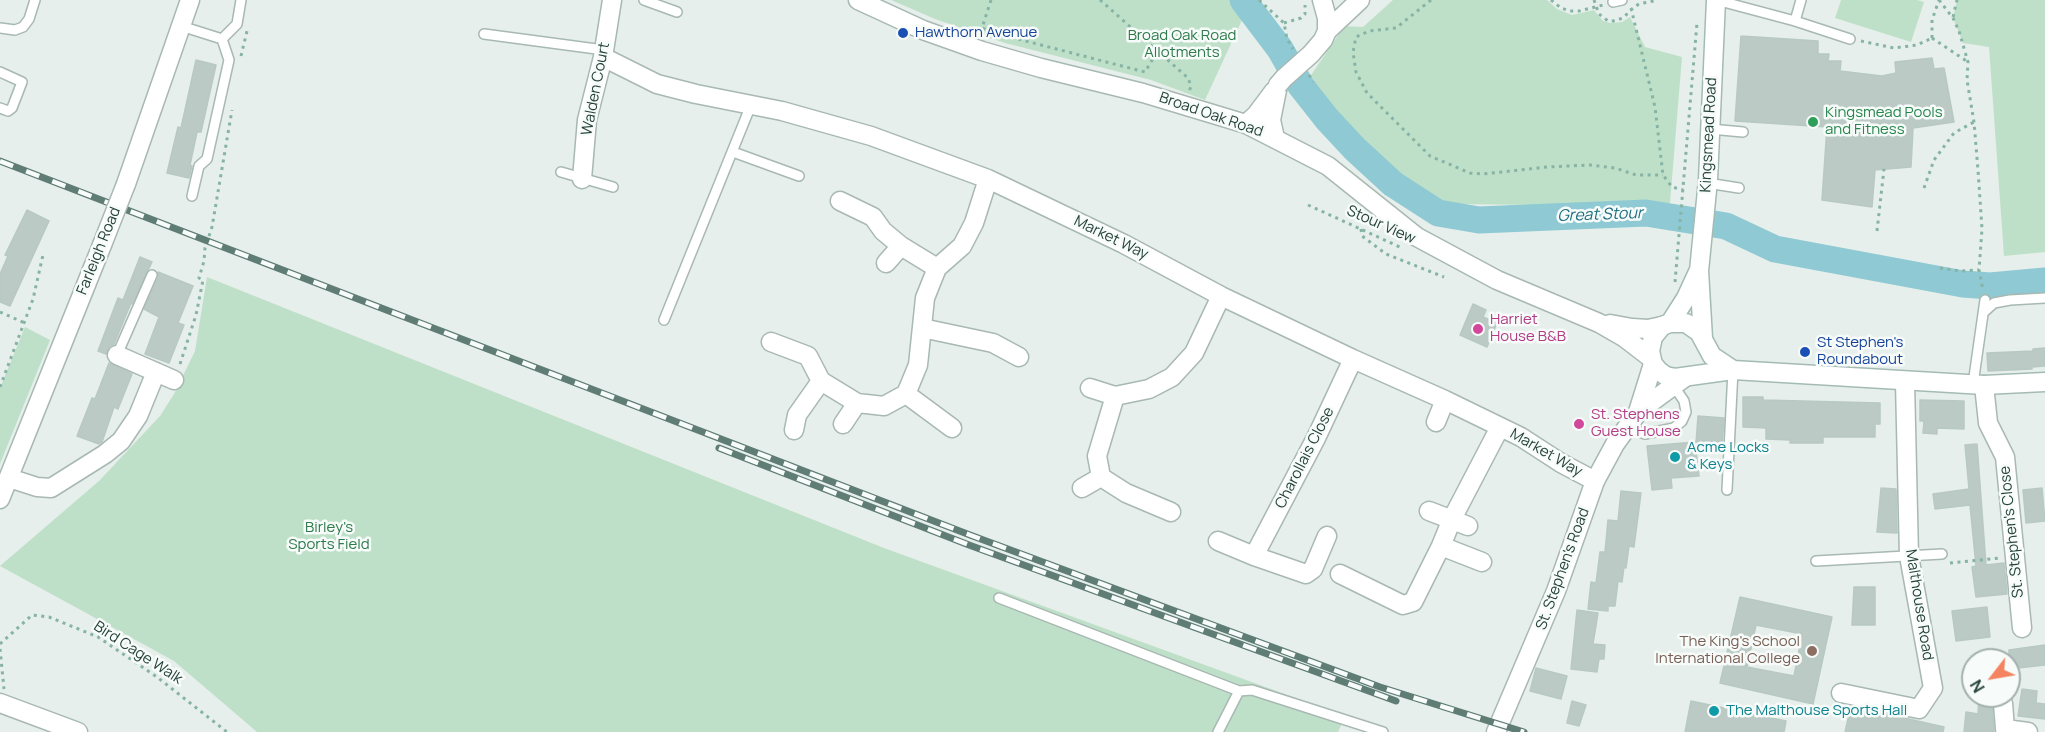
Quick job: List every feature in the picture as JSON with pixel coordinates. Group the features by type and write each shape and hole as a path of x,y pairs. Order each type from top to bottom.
{"street":[{"name":"Farleigh Road","path":"0,499 126,184 190,0"},
{"name":"Broad Oak Road","path":"858,0 923,30 982,51 1183,104 1246,124 1328,166 1417,237 1497,280 1599,322 1625,338 1652,361"},
{"path":"1322,0 1327,18 1327,31"},
{"path":"1246,124 1256,115 1304,55 1323,40 1327,31 1360,0"},
{"name":"Kingsmead Road","path":"1705,341 1699,270 1707,183 1716,0"},
{"name":"Walden Court","path":"582,178 587,120 613,1"},
{"name":"Market Way","path":"603,53 657,84 782,111 871,136 988,179 1124,244 1221,296 1521,437 1561,463 1595,481"},
{"path":"1275,138 1271,120 1278,86"},
{"path":"771,342 808,356 821,381 857,403 884,406 906,394 918,365 925,298 937,268 962,246 974,223 988,179"},
{"path":"840,201 873,217 883,231 901,246 937,268"},
{"path":"886,263 901,246"},
{"name":"Kingsmead Road","path":"1666,325 1686,298 1699,270"},
{"path":"1090,388 1114,396 1149,389 1172,377 1194,353 1221,296"},
{"name":"Broad Oak Road","path":"1599,322 1648,329 1666,325"},
{"path":"1666,325 1686,323 1699,332 1712,356 1732,370"},
{"name":"St. Stephen's Road","path":"1633,419 1652,361 1650,344 1653,337 1666,325"},
{"path":"922,328 993,342 1019,357"},
{"name":"St. Stephen's Road","path":"1496,732 1556,591 1595,481 1615,444 1633,419 1703,363 1706,354 1705,341"},
{"path":"117,355 174,380"},
{"name":"Charollais Close","path":"1254,556 1316,438 1353,359"},
{"name":"St. Stephen's Road","path":"1652,361 1666,376 1682,380 1732,370 1978,385 2045,382"},
{"path":"9,478 36,488 51,488 105,454 121,441 138,416 156,372"},
{"path":"794,430 797,415 821,381"},
{"name":"Malthouse Road","path":"1841,693 1919,709 1933,688 1909,556 1905,382"},
{"name":"St. Stephen's Close","path":"1978,385 1988,423 2005,457 2014,557 2015,617"},
{"path":"906,394 952,428"},
{"path":"1114,396 1098,456 1101,477 1126,493 1171,512"},
{"path":"1436,422 1445,400"},
{"path":"843,424 857,403"},
{"path":"1340,574 1403,605 1413,602 1441,546 1460,522 1500,427"},
{"path":"1082,488 1101,477"},
{"path":"1429,511 1460,522"},
{"path":"1218,541 1306,574 1313,569 1327,536"},
{"path":"1441,546 1482,562"},
{"path":"3,704 78,732"},
{"path":"2003,708 2005,731 2028,732"}],"lane":[{"path":"0,28 15,30 24,27 35,0"},
{"path":"222,39 237,24 242,0"},
{"path":"644,0 677,12"},
{"path":"1716,0 1795,21 1850,39"},
{"path":"1795,21 1801,0"},
{"path":"181,26 222,39"},
{"path":"484,34 603,53"},
{"path":"192,196 199,165 207,159 229,60 222,39"},
{"path":"0,72 22,81 12,108 8,111 0,108"},
{"path":"664,320 751,105"},
{"path":"1710,129 1743,132"},
{"path":"733,152 799,176"},
{"path":"561,172 612,188"},
{"path":"1707,183 1739,188"},
{"path":"117,355 152,275"},
{"path":"1982,315 1994,303 2045,297"},
{"path":"1978,385 1985,300"},
{"path":"1727,490 1732,370"},
{"path":"1633,419 1636,431 1652,433 1674,428 1682,421 1686,412 1682,380"},
{"path":"1816,561 1909,556 1942,559"},
{"path":"999,598 1239,691 1252,690 1383,732"},
{"path":"1218,732 1239,691"}],"path":[{"path":"991,0 982,28 992,32 1145,72 1157,52"},
{"path":"1100,0 1188,78 1191,86 1183,104"},
{"path":"1259,0 1284,23 1287,39 1304,55"},
{"path":"1284,23 1301,18 1305,14 1305,0"},
{"path":"1431,0 1396,28 1369,31 1356,37 1353,52 1356,72 1367,93 1430,156 1470,173 1492,173 1547,166 1590,165 1615,168 1636,175 1663,175"},
{"path":"1551,0 1561,8 1579,11 1617,1"},
{"path":"1629,0 1655,107 1663,175 1672,187 1683,190"},
{"path":"1932,38 1932,20 1940,0 1953,18 1968,62 1967,80 1974,122 1982,229 1979,270 1985,300"},
{"path":"1953,18 1957,0"},
{"path":"1674,290 1698,14"},
{"path":"241,58 249,23"},
{"path":"1850,39 1893,48 1917,45 1932,38"},
{"path":"1932,38 1968,62"},
{"path":"1308,73 1313,82"},
{"path":"174,380 196,315 203,280 199,278 212,228 233,104"},
{"path":"1924,188 1934,160 1954,133 1974,122"},
{"path":"1877,231 1884,169"},
{"name":"Stour View","path":"1308,205 1411,252"},
{"path":"1361,229 1362,236 1386,254 1444,277"},
{"path":"0,387 33,299 43,255"},
{"path":"1940,268 1960,272 1979,270"},
{"path":"0,312 25,323"},
{"path":"1942,559 2014,557"},
{"name":"Bird Cage Walk","path":"0,644 32,615 49,617 98,637 157,676 227,732"},
{"path":"0,649 3,704"}],"green space":[{"name":"Broad Oak Road Allotments","path":"891,0 1237,0 1247,9 1205,100 1151,80 1005,43 935,19"},
{"path":"1393,0 1547,0 1557,9 1572,15 1594,10 1603,21 1610,23 1622,22 1630,17 1645,47 1682,57 1670,203 1617,206 1454,204 1423,196 1379,162 1307,81 1339,34 1339,26 1363,27"},
{"path":"1841,0 1917,0 1924,2 1911,42 1835,18"},
{"path":"1957,0 2045,0 2045,252 2004,256 1989,47 1963,43 1953,18"},
{"name":"Birley's Sports Field","path":"207,277 884,548 1345,716 1338,732 257,732 174,661 0,566 99,481 160,416 174,394 195,351"},
{"path":"25,327 50,340 0,464 0,388"}],"building":[{"name":"Kingsmead Pools and Fitness","path":"1741,36 1818,41 1818,54 1829,54 1828,61 1841,61 1840,71 1882,76 1896,73 1895,62 1932,58 1934,69 1944,68 1954,122 1913,128 1911,167 1875,170 1872,207 1822,200 1827,127 1735,121"},
{"path":"196,60 216,65 201,132 197,132 189,178 167,173 178,127 181,128"},
{"path":"27,210 49,221 10,306 0,302 0,274 8,256 5,255"},
{"path":"140,257 152,262 131,303 114,344 110,346 106,354 98,351 118,298 123,300"},
{"path":"158,272 193,286 178,323 184,325 169,363 145,354 159,317 144,309 158,278"},
{"name":"Harriet House B&B","path":"1473,304 1486,310 1483,317 1497,323 1487,347 1460,335"},
{"path":"2045,348 2045,366 2032,367 2032,369 1988,371 1987,353 2033,351 2033,349"},
{"path":"109,363 132,374 118,409 114,407 102,442 99,444 77,436"},
{"path":"1743,397 1763,397 1763,400 1880,403 1880,424 1875,424 1875,437 1823,437 1823,443 1790,443 1790,440 1766,439 1766,428 1743,427"},
{"path":"1920,400 1964,401 1964,429 1937,428 1937,434 1923,433 1924,421 1920,421"},
{"path":"1698,416 1724,418 1722,445 1696,443"},
{"path":"1695,442 1699,476 1671,478 1672,488 1652,490 1647,446"},
{"path":"1977,444 1986,565 2004,563 2007,594 1976,597 1972,567 1976,566 1970,505 1935,509 1933,494 1969,489 1965,445"},
{"path":"1881,488 1896,489 1897,533 1877,532"},
{"path":"2042,488 2045,521 2026,523 2023,490"},
{"path":"1621,491 1641,493 1634,547 1629,546 1622,582 1618,581 1615,606 1608,606 1608,611 1588,609 1591,582 1596,583 1600,552 1605,552 1608,520 1618,521"},
{"path":"1854,587 1875,587 1875,625 1852,625"},
{"name":"The King's School International College","path":"1740,597 1832,617 1813,704 1720,683","holes":["1756,625 1802,634 1794,676 1747,667"]},
{"path":"1987,607 1990,637 1956,641 1952,611"},
{"path":"1577,610 1598,613 1593,644 1605,645 1604,659 1599,659 1597,672 1571,669"},
{"path":"2045,645 2045,665 2021,668 2021,648"},
{"path":"1536,668 1567,676 1561,699 1530,691"},
{"path":"2022,689 2037,691 2036,703 2045,704 2045,719 2018,716"},
{"path":"1572,701 1586,705 1579,726 1567,723"},
{"name":"The Malthouse Sports Hall","path":"1691,701 1786,721 1784,732 1685,732"},
{"path":"1851,706 1944,727 1943,732 1845,732"},
{"path":"1978,708 1992,708 1994,732 1964,732 1966,712 1978,714"}],"waterway":[{"name":"Great Stour","path":"1243,0 1280,49 1301,86 1327,119 1393,184 1438,213 1479,220 1646,213 1726,226 1775,249 1963,284 1990,286 2045,281"}],"railway":[{"path":"0,161 970,535 1380,687 1524,732"},
{"path":"719,448 969,545 1396,701"}],"place":[{"name":"Hawthorn Avenue","path":"903,33"},
{"name":"Kingsmead Pools and Fitness","path":"1813,122"},
{"name":"Harriet House B&B","path":"1478,329"},
{"name":"St Stephen's Roundabout","path":"1805,352"},
{"name":"St. Stephens Guest House","path":"1579,424"},
{"name":"Acme Locks & Keys","path":"1675,457"},
{"name":"The King's School International College","path":"1812,651"},
{"name":"The Malthouse Sports Hall","path":"1714,711"}]}
